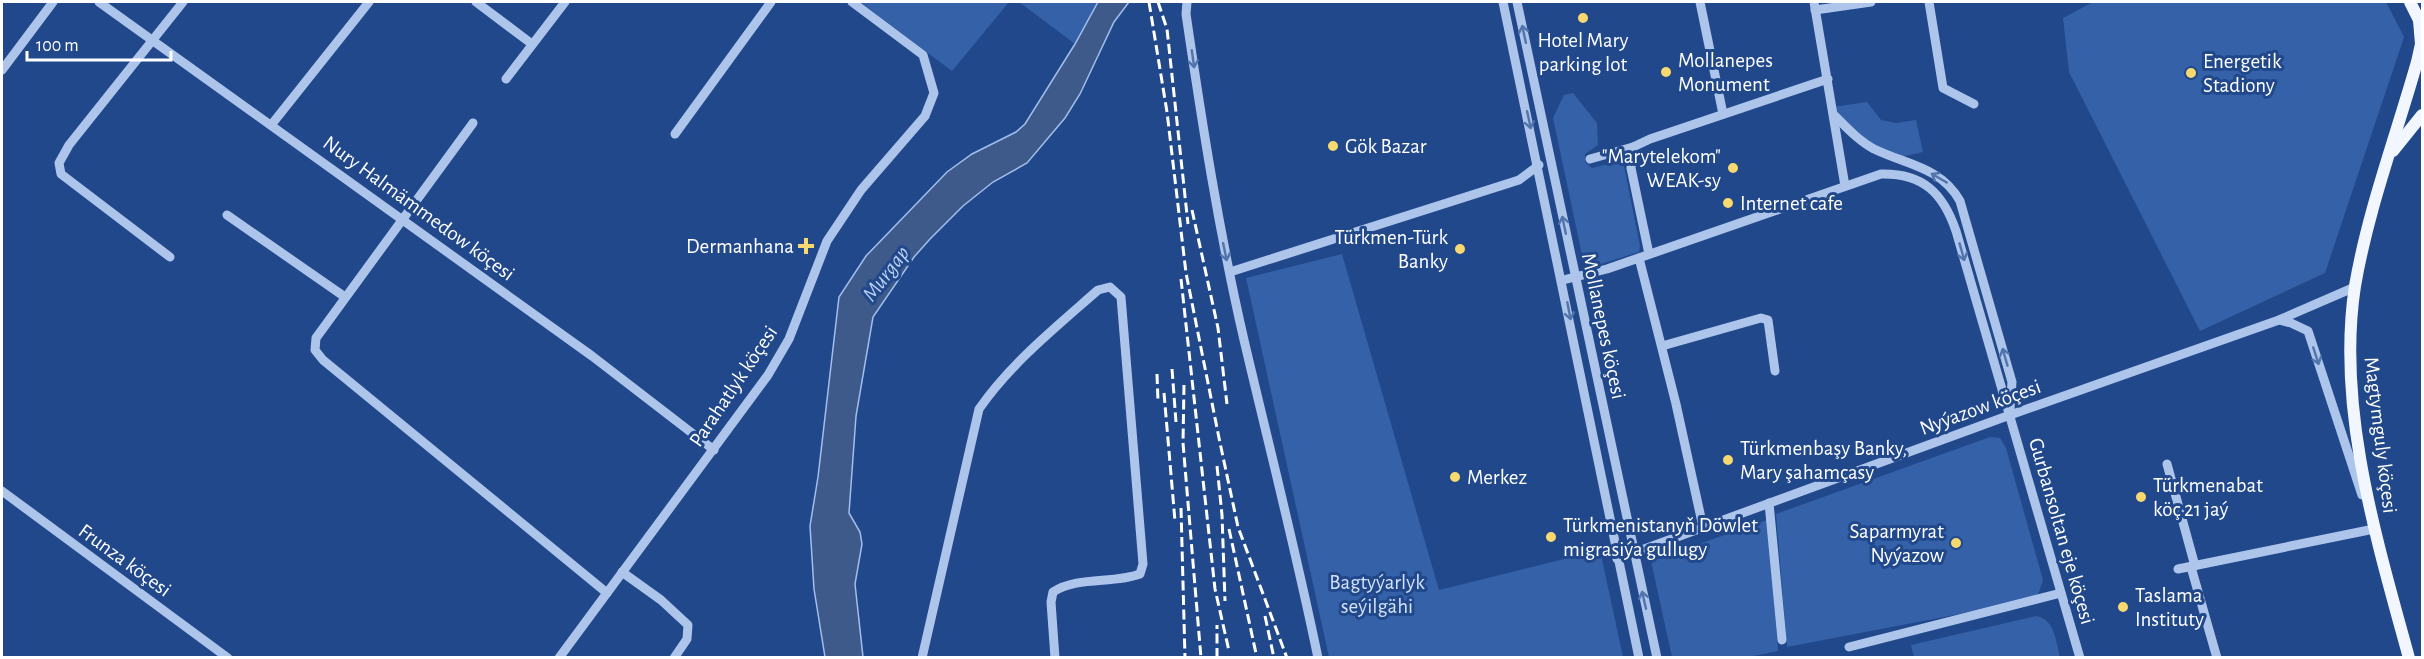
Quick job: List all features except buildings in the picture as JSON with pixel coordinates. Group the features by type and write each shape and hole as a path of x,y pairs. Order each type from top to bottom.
{"main road":[{"path":"2410,2 2421,23"},
{"name":"Magtymguly köçesi","path":"2409,657 2374,529 2352,390 2350,353 2355,287 2375,200 2391,154 2419,52 2421,23"},
{"name":"Magtymguly köçesi","path":"2403,112 2422,73"},
{"path":"2391,154 2422,116"}],"street":[{"path":"2,70 53,2"},
{"name":"Nury Halmämmedow köçesi","path":"99,2 272,124 592,356 714,450"},
{"path":"170,257 61,174 59,163 69,145 183,2"},
{"path":"272,124 369,2"},
{"path":"476,2 532,44"},
{"path":"506,79 565,2"},
{"path":"675,134 771,2"},
{"name":"Parahatlyk köçesi","path":"559,657 768,375 789,339 827,241 861,190 925,116 934,93 931,75 923,55 852,2"},
{"path":"1187,2 1186,14 1201,117 1230,272 1244,340 1280,478 1318,657"},
{"name":"Mollanepes köçesi","path":"1503,2 1563,280 1617,559 1639,657"},
{"name":"Mollanepes köçesi","path":"1517,2 1657,657"},
{"path":"1700,2 1723,114"},
{"path":"1845,186 1815,6 1872,2"},
{"path":"1929,2 1943,88 1974,104"},
{"path":"1590,159 1633,147 1828,79"},
{"name":"Gurbansoltan eje köçesi","path":"1835,116 1856,137 1873,148 1938,176 1951,185 1960,201 2012,382 2010,415"},
{"path":"473,123 401,217 316,338 315,350 322,360 607,593"},
{"path":"1633,147 1631,168 1644,256 1703,528"},
{"path":"1230,272 1519,180 1539,165"},
{"name":"Gurbansoltan eje köçesi","path":"1563,280 1644,256 1881,174 1896,173 1936,191 1948,207 2080,657"},
{"path":"227,215 345,297"},
{"path":"922,657 979,409 993,389 1021,359 1098,290 1110,287 1121,297 1143,564 1140,574 1129,578 1063,586 1053,592 1051,602 1055,657"},
{"name":"Nyýazow köçesi","path":"1617,559 2278,320 2355,287"},
{"path":"1662,346 1761,318 1768,320 1775,371"},
{"path":"2178,569 2374,529 2308,331 2291,322 2278,320"},
{"path":"2167,464 2217,657"},
{"name":"Frunza köçesi","path":"2,491 228,657"},
{"path":"1769,503 1782,640"},
{"path":"622,572 661,600 688,625 687,639 674,657"},
{"path":"1849,647 2061,592"}],"green space":[{"path":"860,2 1009,2 952,71"},
{"path":"1019,2 1098,2 1075,44"},
{"path":"2093,2 2386,2 2404,37 2325,273 2200,331 2069,72 2063,18"},
{"path":"1573,93 1597,123 1598,145 1585,154 1585,162 1592,168 1619,161 1624,166 1640,246 1639,252 1585,269 1553,118 1564,95"},
{"path":"1867,102 1881,120 1896,123 1916,120 1923,152 1896,158 1873,148 1835,116 1833,107"},
{"name":"Bagtyýarlyk seýilgähi","path":"1342,254 1439,590 1600,550 1623,657 1329,657 1246,278"},
{"path":"1990,437 2000,438 2006,448 2043,580 2033,600 1787,647 1776,514"},
{"path":"1767,520 1778,651 1749,657 1672,657 1651,561"},
{"path":"2036,616 2051,626 2060,657 1914,657 1911,645"}],"water":[{"name":"Murgap","path":"1098,2 1129,2 1114,22 1080,94 1065,118 1027,163 993,182 963,206 930,239 914,257 873,317 856,416 849,513 860,532 862,544 855,584 863,657 825,657 814,589 810,526 839,297 866,256 947,172 972,154 1016,132 1025,124 1075,44"}],"railway":[{"path":"1149,2 1167,112 1186,273 1219,438 1238,527 1287,658"},
{"path":"1158,2 1167,29 1188,224"},
{"path":"1192,210 1218,328 1227,404"},
{"path":"1181,279 1215,589 1229,651"},
{"path":"1172,369 1176,422"},
{"path":"1157,374 1158,401"},
{"path":"1184,385 1183,443 1201,658"},
{"path":"1164,393 1175,521"},
{"path":"1217,466 1222,515 1225,601"},
{"path":"1181,508 1185,658"},
{"path":"1229,529 1257,658"},
{"path":"1265,616 1274,658"},
{"path":"1217,625 1217,658"}],"place":[{"name":"Hotel Mary parking lot","path":"1583,18"},
{"name":"Mollanepes Monument","path":"1666,72"},
{"name":"Energetik Stadiony","path":"2191,73"},
{"name":"Gök Bazar","path":"1333,146"},
{"name":"\"Marytelekom\" WEAK-sy","path":"1733,168"},
{"name":"Internet cafe","path":"1728,203"},
{"name":"Dermanhana","path":"806,246"},
{"name":"Türkmen-Türk Banky","path":"1460,249"},
{"name":"Türkmenbaşy Banky, Mary şahamçasy","path":"1728,460"},
{"name":"Merkez","path":"1455,477"},
{"name":"Türkmenabat köç 21 jaý","path":"2141,497"},
{"name":"Türkmenistanyň Döwlet migrasiýa gullugy","path":"1551,537"},
{"name":"Saparmyrat Nyýazow","path":"1956,543"},
{"name":"Taslama Instituty","path":"2123,607"}]}
